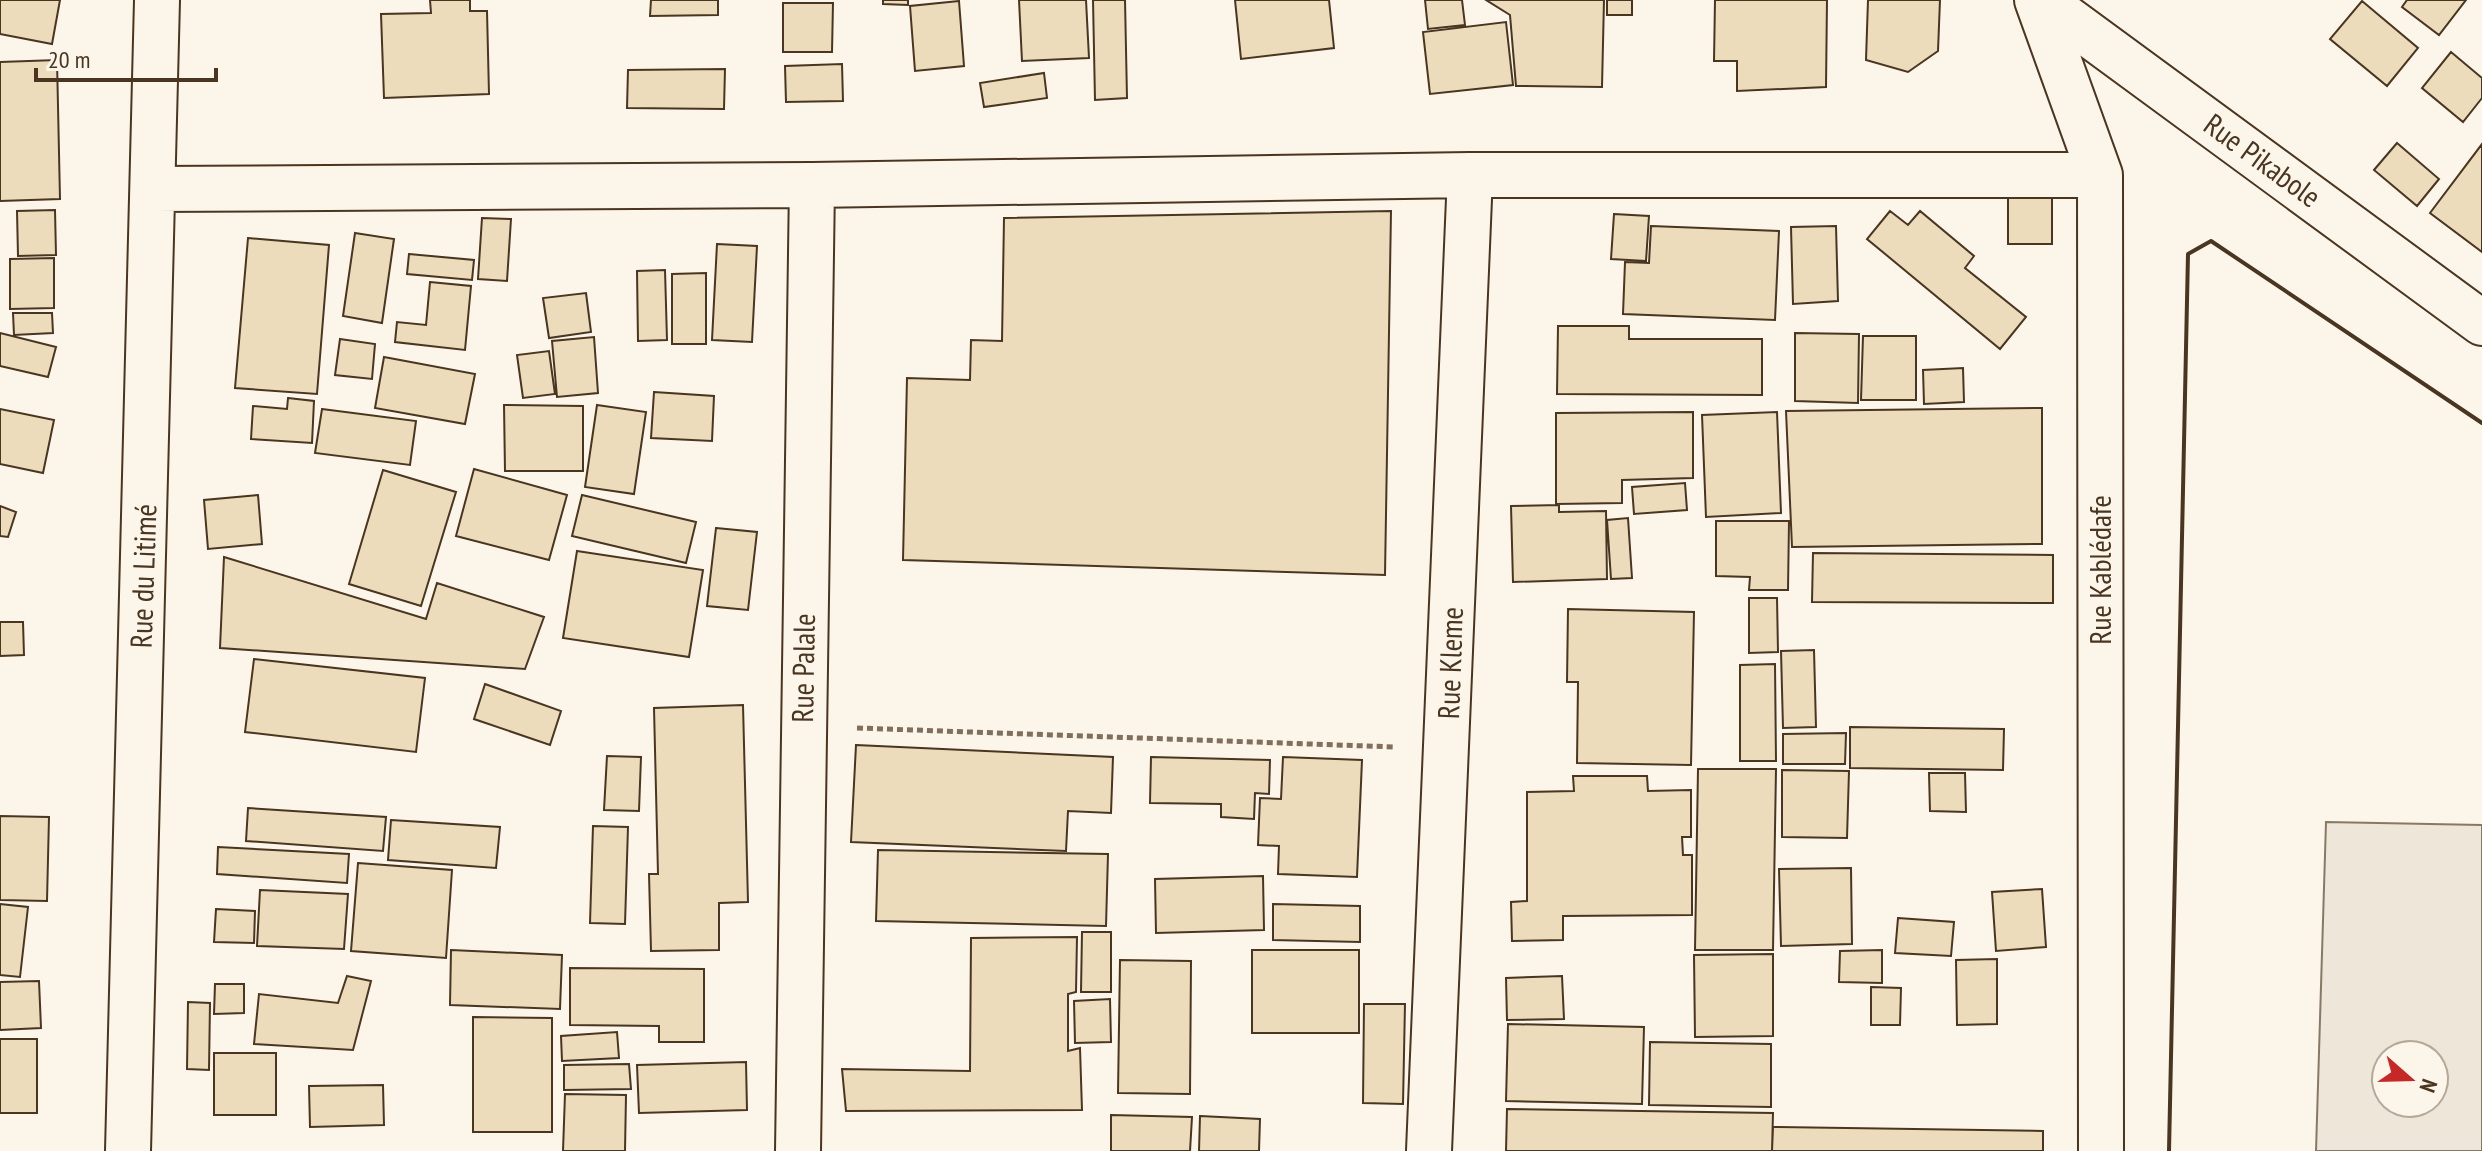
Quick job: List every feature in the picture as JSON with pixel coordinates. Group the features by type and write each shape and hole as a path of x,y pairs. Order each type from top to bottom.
{"street":[{"name":"Rue du Litimé","path":"128,1151 157,0"},
{"name":"Rue Kablédafe","path":"2040,0 2100,175 2101,1151"},
{"name":"Rue Pikabole","path":"2040,0 2482,323"},
{"path":"154,189 812,185 1470,175 2100,175"},
{"name":"Rue Kleme","path":"1429,1151 1470,175"},
{"name":"Rue Palale","path":"798,1151 812,185"}],"path":[{"path":"803,726 1448,749"}],"shaded area":[{"path":"2326,822 2482,825 2482,1151 2316,1151"}],"building":[{"path":"0,0 60,0 52,44 0,34"},
{"path":"430,0 470,0 470,11 487,11 489,94 384,98 381,14 431,13"},
{"path":"651,0 718,0 718,15 650,16"},
{"path":"883,0 908,0 908,5 883,4"},
{"path":"1019,0 1086,0 1089,58 1022,61"},
{"path":"1093,0 1125,0 1127,98 1095,100"},
{"path":"1235,0 1329,0 1334,48 1241,59"},
{"path":"1425,0 1462,0 1465,25 1428,29"},
{"path":"1486,0 1604,0 1602,87 1516,86 1510,15"},
{"path":"1607,0 1632,0 1632,15 1607,15"},
{"path":"1715,0 1827,0 1826,87 1737,91 1737,61 1714,61"},
{"path":"1868,0 1940,0 1938,51 1908,72 1866,60"},
{"path":"2407,0 2466,0 2439,35 2402,7"},
{"path":"959,1 964,66 915,71 910,6"},
{"path":"2362,1 2418,48 2387,86 2330,39"},
{"path":"783,3 833,3 832,52 783,52"},
{"path":"1506,22 1513,85 1430,94 1423,32"},
{"path":"2451,52 2482,78 2482,98 2463,122 2422,88"},
{"path":"57,60 60,199 0,201 0,62"},
{"path":"842,64 843,101 786,102 785,66"},
{"path":"725,69 724,109 627,108 628,70"},
{"path":"1044,73 1047,98 984,107 980,83"},
{"path":"2397,143 2439,179 2417,206 2374,170"},
{"path":"2482,144 2482,252 2430,213"},
{"path":"2008,192 2052,192 2052,244 2008,244"},
{"path":"55,210 56,255 18,256 17,211"},
{"path":"1391,211 1385,575 903,560 907,378 970,380 971,340 1002,341 1004,218"},
{"path":"1890,211 1908,225 1920,211 1974,256 1965,268 2026,317 2000,349 1867,239"},
{"path":"1614,214 1649,216 1646,261 1611,259"},
{"path":"482,218 511,219 507,281 478,279"},
{"path":"1651,226 1779,231 1775,320 1623,314 1625,262 1649,263"},
{"path":"1836,226 1838,301 1793,304 1791,227"},
{"path":"355,233 394,239 382,323 343,316"},
{"path":"248,238 329,245 317,394 235,388"},
{"path":"717,244 757,246 752,342 712,340"},
{"path":"409,254 474,260 472,280 407,274"},
{"path":"54,258 54,308 10,309 10,259"},
{"path":"665,270 667,340 638,341 637,271"},
{"path":"706,273 706,344 672,344 672,274"},
{"path":"430,282 471,286 465,350 395,342 397,322 426,325"},
{"path":"586,293 591,332 549,338 543,298"},
{"path":"13,313 52,313 53,333 14,335"},
{"path":"1558,326 1629,326 1629,339 1762,339 1762,395 1557,394"},
{"path":"0,333 56,347 48,377 0,366"},
{"path":"1795,333 1859,334 1858,403 1795,401"},
{"path":"1863,336 1916,336 1916,400 1861,400"},
{"path":"594,337 598,393 557,397 552,341"},
{"path":"340,339 375,344 372,379 335,375"},
{"path":"549,351 555,394 523,398 517,355"},
{"path":"384,357 475,374 465,424 375,408"},
{"path":"1963,368 1964,402 1924,404 1923,370"},
{"path":"654,392 714,396 712,441 651,438"},
{"path":"288,398 314,401 312,443 251,439 253,406 287,409"},
{"path":"504,405 583,406 583,471 505,471"},
{"path":"597,405 646,412 634,494 585,487"},
{"path":"2042,408 2042,544 1792,547 1786,411"},
{"path":"0,409 54,420 43,473 0,464"},
{"path":"322,409 416,421 410,465 315,453"},
{"path":"1693,412 1693,478 1622,480 1622,503 1556,504 1556,413"},
{"path":"1777,412 1781,513 1706,517 1702,415"},
{"path":"474,469 567,495 549,560 456,536"},
{"path":"383,470 456,492 421,606 349,584"},
{"path":"1685,483 1687,510 1634,514 1632,487"},
{"path":"258,495 262,544 208,549 204,500"},
{"path":"582,495 696,522 686,563 572,536"},
{"path":"1559,505 1559,512 1606,511 1607,579 1513,582 1511,506"},
{"path":"0,506 16,512 8,537 0,536"},
{"path":"1628,518 1632,578 1611,579 1607,520"},
{"path":"1716,521 1789,521 1788,590 1749,590 1750,577 1716,576"},
{"path":"716,528 757,532 748,610 707,606"},
{"path":"577,551 703,570 689,657 563,638"},
{"path":"1813,553 2053,555 2053,603 1812,602"},
{"path":"224,557 426,619 437,583 544,617 525,669 220,648"},
{"path":"1749,598 1777,598 1778,652 1749,653"},
{"path":"1568,609 1694,612 1691,765 1577,763 1578,682 1567,682"},
{"path":"0,622 23,622 24,655 0,656"},
{"path":"1814,650 1816,727 1783,728 1781,651"},
{"path":"254,659 425,678 416,752 245,732"},
{"path":"1775,664 1776,761 1740,761 1740,665"},
{"path":"485,684 561,711 550,745 474,719"},
{"path":"743,705 748,902 719,903 719,950 651,951 649,874 658,874 654,708"},
{"path":"1850,727 2004,729 2003,770 1850,768"},
{"path":"1846,733 1845,764 1783,764 1783,734"},
{"path":"856,745 1113,757 1111,813 1068,811 1066,851 851,842"},
{"path":"607,756 641,757 639,811 604,810"},
{"path":"1151,757 1270,760 1269,794 1255,793 1254,819 1221,817 1221,804 1150,803"},
{"path":"1283,757 1362,760 1357,877 1278,874 1279,846 1258,845 1260,798 1281,799"},
{"path":"1698,769 1776,769 1773,950 1695,950"},
{"path":"1782,770 1849,771 1847,838 1782,837"},
{"path":"1929,773 1965,773 1966,812 1930,811"},
{"path":"1573,776 1647,776 1648,791 1691,790 1691,837 1682,837 1683,855 1692,855 1692,915 1563,916 1563,940 1512,941 1511,902 1527,901 1527,792 1574,791"},
{"path":"248,808 386,817 383,851 246,841"},
{"path":"0,816 49,817 47,901 0,900"},
{"path":"391,820 500,827 496,868 388,860"},
{"path":"593,826 628,827 625,924 590,923"},
{"path":"218,847 349,854 347,883 217,874"},
{"path":"878,850 1108,854 1106,926 876,921"},
{"path":"358,863 452,870 446,958 351,951"},
{"path":"1851,868 1852,944 1781,946 1779,869"},
{"path":"1263,876 1264,930 1156,933 1155,879"},
{"path":"2042,889 2046,947 1996,951 1992,892"},
{"path":"260,890 348,894 344,949 257,946"},
{"path":"0,904 28,907 20,977 0,975"},
{"path":"1273,904 1360,906 1360,942 1273,940"},
{"path":"216,909 255,911 254,943 214,942"},
{"path":"1898,918 1954,922 1951,956 1895,953"},
{"path":"1082,932 1111,932 1111,992 1081,992"},
{"path":"1077,937 1076,992 1068,994 1068,1051 1080,1048 1082,1110 846,1111 842,1069 970,1071 971,938"},
{"path":"451,950 562,955 560,1009 450,1005"},
{"path":"1252,950 1359,950 1359,1033 1252,1033"},
{"path":"1882,950 1882,983 1839,982 1840,951"},
{"path":"1773,954 1773,1036 1695,1037 1694,955"},
{"path":"1997,959 1997,1024 1957,1025 1956,960"},
{"path":"1120,960 1191,961 1190,1094 1118,1093"},
{"path":"570,968 704,969 704,1042 659,1042 659,1026 570,1025"},
{"path":"347,976 371,981 353,1050 254,1044 259,994 338,1003"},
{"path":"1562,976 1564,1019 1507,1020 1506,978"},
{"path":"39,981 41,1028 0,1030 0,982"},
{"path":"215,984 244,984 244,1013 214,1014"},
{"path":"1871,987 1901,988 1900,1025 1871,1025"},
{"path":"1110,999 1111,1042 1075,1043 1074,1001"},
{"path":"188,1002 210,1003 209,1070 187,1069"},
{"path":"1364,1004 1405,1004 1403,1104 1363,1103"},
{"path":"473,1017 552,1018 552,1132 473,1132"},
{"path":"1508,1024 1644,1027 1642,1104 1506,1101"},
{"path":"617,1032 619,1058 562,1061 561,1036"},
{"path":"0,1039 37,1039 37,1113 0,1113"},
{"path":"1650,1042 1771,1044 1771,1107 1649,1105"},
{"path":"214,1053 276,1053 276,1115 214,1115"},
{"path":"746,1062 747,1110 639,1113 637,1065"},
{"path":"629,1064 631,1089 564,1090 564,1065"},
{"path":"383,1085 384,1125 310,1127 309,1086"},
{"path":"565,1094 626,1095 625,1151 563,1151"},
{"path":"1507,1109 1773,1113 1772,1151 1506,1151"},
{"path":"1111,1115 1192,1117 1190,1151 1111,1151"},
{"path":"1200,1116 1260,1119 1259,1151 1199,1151"},
{"path":"1773,1127 2043,1131 2043,1151 1772,1151"}],"wall":[{"path":"2169,1151 2188,254 2211,241 2482,423"}]}
